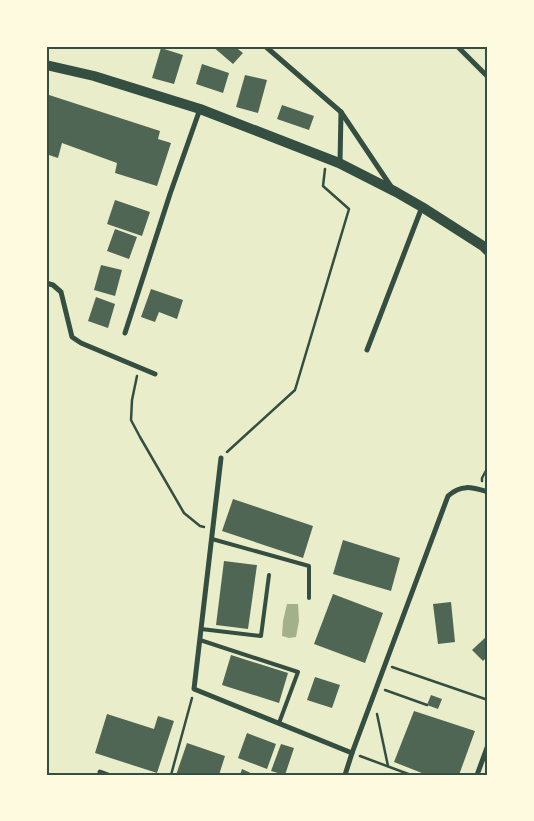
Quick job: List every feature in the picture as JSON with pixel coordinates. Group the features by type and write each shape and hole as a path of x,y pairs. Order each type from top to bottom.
{"main road":[{"path":"46,65 94,76 200,109 340,163 422,207 488,251"}],"street":[{"path":"265,46 341,112 396,192"},
{"path":"457,46 488,77"},
{"path":"125,333 200,109"},
{"path":"340,163 341,112"},
{"path":"366,350 422,207"},
{"path":"46,283 53,285 60,292 72,337 81,343 155,374"},
{"path":"220,458 194,689 352,753"},
{"path":"345,775 448,496 456,489 466,487 486,492"},
{"path":"477,775 488,745"},
{"path":"100,772 108,775"}],"lane":[{"path":"212,539 309,566 309,598"},
{"path":"201,629 261,636 269,575"},
{"path":"200,640 298,672 279,723"}],"path":[{"path":"220,458 295,390 349,209 323,186 326,158"},
{"path":"139,367 132,400 131,420 184,513 200,526 213,528"},
{"path":"486,492 482,478 488,467"},
{"path":"385,664 488,700"},
{"path":"377,687 427,704"},
{"path":"171,775 194,689"},
{"path":"373,696 388,766"},
{"path":"352,753 411,775"}],"shaded area":[{"path":"287,604 298,604 299,621 296,637 282,636"}],"building":[{"path":"212,46 234,46 243,53 233,64"},
{"path":"161,48 183,55 174,84 152,78"},
{"path":"202,64 229,73 223,93 196,84"},
{"path":"245,75 267,80 258,113 236,107"},
{"path":"46,94 160,131 158,139 171,143 157,186 115,173 117,163 62,143 58,158 46,154"},
{"path":"282,105 314,116 309,130 277,119"},
{"path":"115,200 150,212 142,236 107,224"},
{"path":"115,229 137,237 129,259 107,251"},
{"path":"101,265 122,270 115,296 94,290"},
{"path":"151,289 183,300 177,319 159,312 155,322 141,317"},
{"path":"96,297 115,304 108,328 88,321"},
{"path":"233,499 313,526 303,558 222,531"},
{"path":"343,540 400,558 391,591 333,574"},
{"path":"224,561 257,565 248,629 216,625"},
{"path":"333,594 383,613 365,663 314,644"},
{"path":"451,602 455,642 438,644 433,604"},
{"path":"488,635 488,656 483,661 472,650"},
{"path":"231,655 288,673 279,703 222,685"},
{"path":"315,677 340,685 332,708 307,700"},
{"path":"431,695 442,699 438,709 427,705"},
{"path":"414,711 475,731 459,775 427,775 394,762"},
{"path":"107,714 154,729 158,716 174,721 157,773 95,753"},
{"path":"247,733 276,744 267,769 238,758"},
{"path":"187,743 225,756 219,775 176,775"},
{"path":"281,744 294,748 285,775 271,771"},
{"path":"242,769 255,775 240,775"}]}
